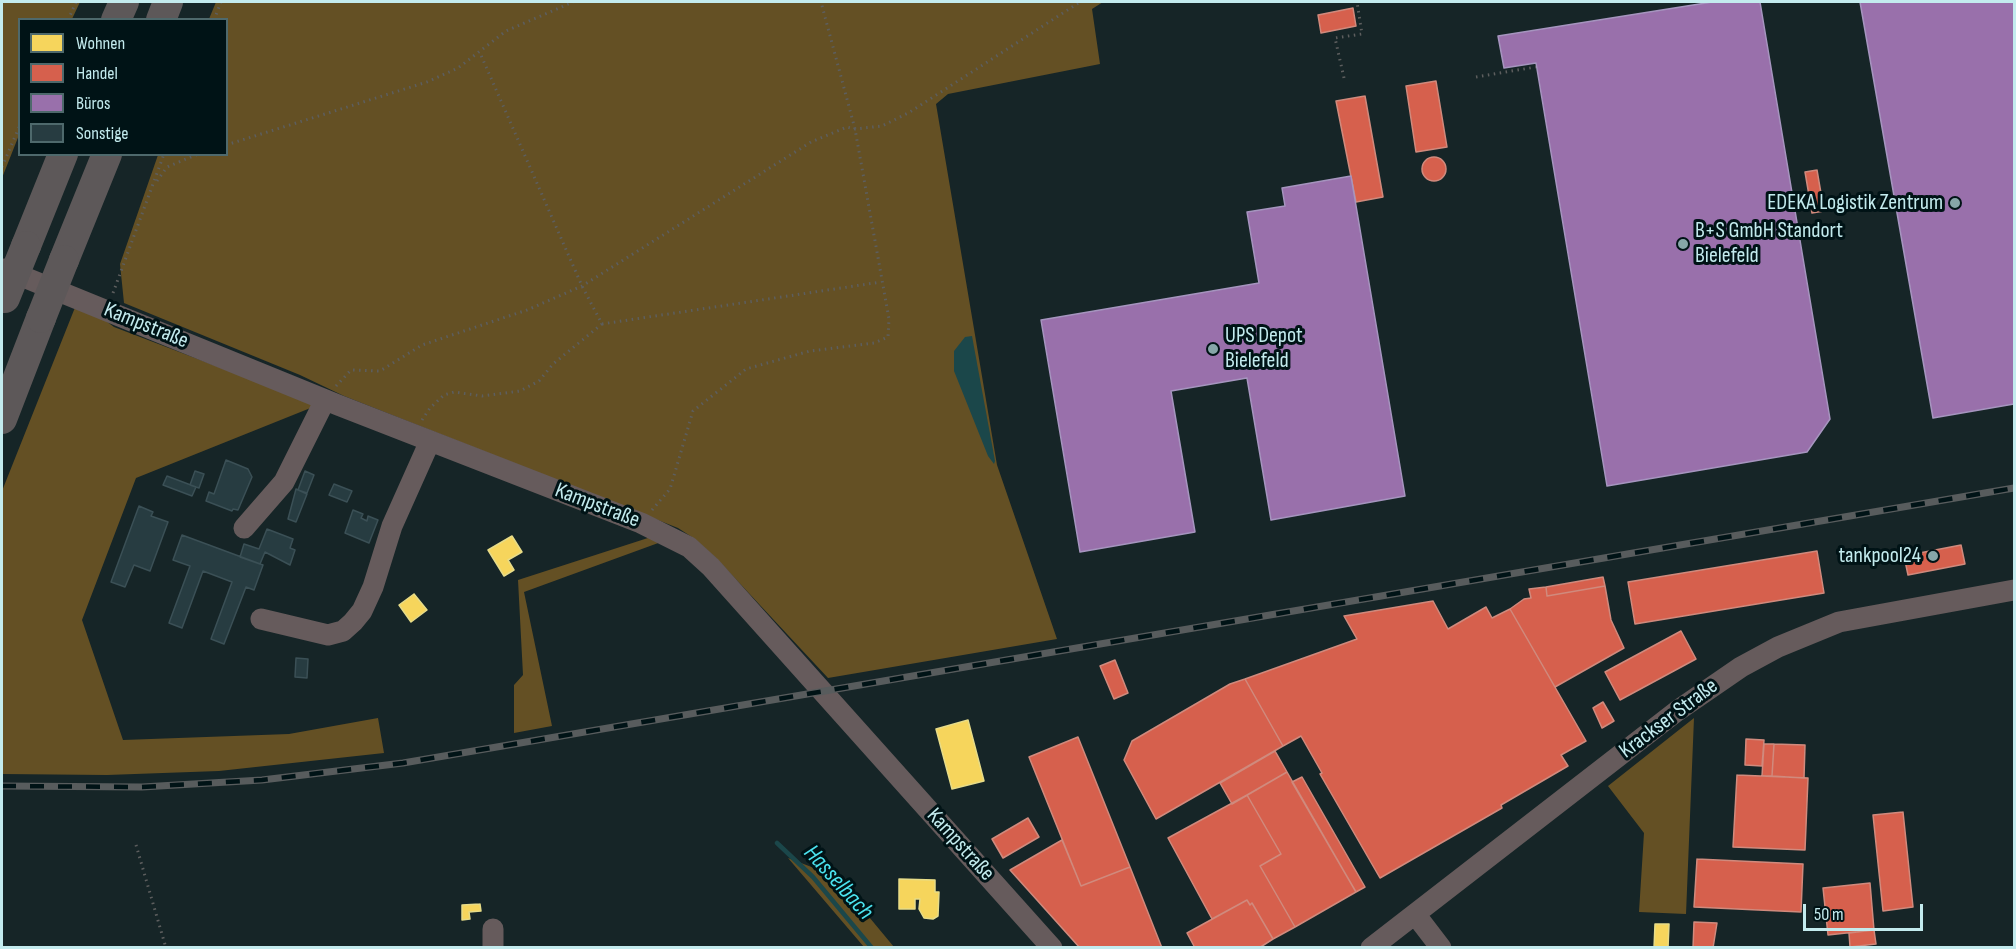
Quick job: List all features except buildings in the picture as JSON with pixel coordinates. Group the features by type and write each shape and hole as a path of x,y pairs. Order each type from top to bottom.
{"highway":[{"path":"117,18 124,2"},
{"path":"162,18 168,2"},
{"path":"3,303 62,156"},
{"path":"2,419 106,156"}],"street":[{"name":"Kampstraße","path":"2,268 326,400 641,523 689,547 711,567 1052,948"},
{"path":"244,528 284,482 326,400"},
{"path":"261,619 328,635 343,631 353,622 362,611 373,587 422,438"},
{"name":"Krackser Straße","path":"1371,948 1677,711 1741,667 1778,647 1839,622 2014,590"},
{"path":"1415,914 1441,948"}],"path":[{"path":"69,18 76,2"},
{"path":"215,18 220,2"},
{"path":"228,144 427,82 458,68 480,54 506,31 573,2"},
{"path":"641,523 670,489 693,411 746,369 810,351 874,343 888,337 889,319 855,129 821,2"},
{"path":"326,400 344,374 351,370 380,371 422,345 527,310 582,286 811,142 834,130 847,127 855,129 882,126 910,112 1080,2"},
{"path":"1344,78 1335,38 1362,34 1357,2"},
{"path":"480,54 582,286 602,324"},
{"path":"1476,77 1536,67"},
{"path":"2,167 18,130"},
{"path":"107,309 163,156"},
{"path":"154,185 167,167 193,156"},
{"path":"422,438 430,408 444,395 454,392 482,396 520,391 539,381 553,363 602,324 881,282"},
{"path":"136,845 166,948"}],"shaded area":[{"path":"2,2 80,2 72,18 18,18 18,138 2,178"},
{"path":"216,2 1103,2 1092,9 1100,64 948,94 936,104 997,465 1057,639 828,678 717,559 695,539 678,528 344,396 300,375 124,303 120,264 158,156 228,156 228,18 209,18"},
{"path":"76,305 94,312 114,327 318,405 136,478 82,620 123,740 289,734 378,718 384,753 219,771 107,775 2,774 2,491"},
{"path":"651,537 661,542 524,592 552,726 514,733 514,685 523,675 518,580"},
{"path":"1694,718 1686,914 1639,912 1644,833 1608,786"},
{"path":"788,858 835,876 894,947 864,947"}],"water":[{"path":"972,336 994,464 988,456 954,371 954,351 965,337"}],"waterway":[{"name":"Hasselbach","path":"777,843 813,877 872,948"}],"railway":[{"path":"2,786 142,787 262,780 403,763 2014,488"}],"place":[{"name":"EDEKA Logistik Zentrum","path":"1955,203"},
{"name":"B+S GmbH Standort Bielefeld","path":"1683,244"},
{"name":"UPS Depot Bielefeld","path":"1213,349"},
{"name":"tankpool24","path":"1933,556"}]}
